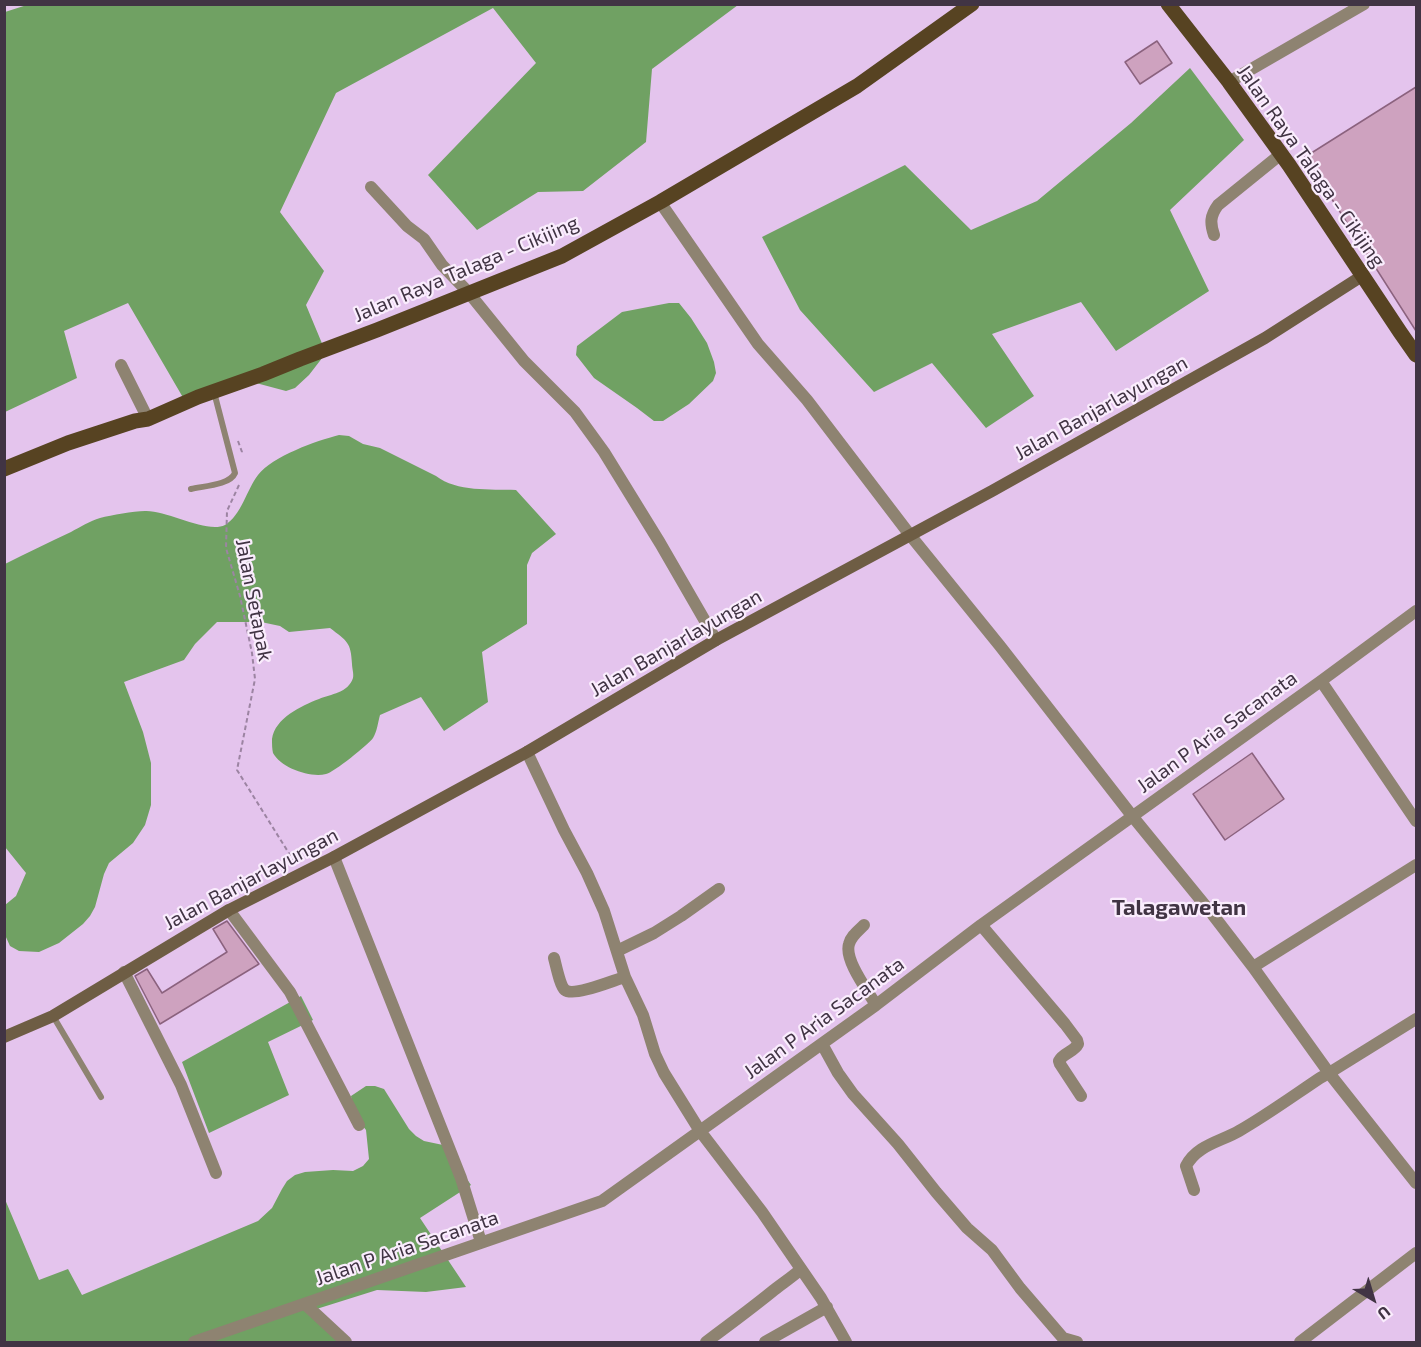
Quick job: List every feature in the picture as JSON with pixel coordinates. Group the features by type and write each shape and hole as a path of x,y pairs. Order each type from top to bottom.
{"main road":[{"name":"Jalan Raya Talaga - Cikijing","path":"4,470 68,443 135,421 148,419 562,256 660,202 857,86 972,4"},
{"name":"Jalan Raya Talaga - Cikijing","path":"1168,4 1281,154 1416,355"}],"street":[{"path":"1229,82 1364,4"},
{"path":"1214,235 1210,223 1218,205 1281,154"},
{"path":"371,187 407,226 423,238 442,265 469,293 524,361 575,412 604,453 660,543 716,640"},
{"path":"660,202 758,344 807,400 910,535 1133,817 1214,915 1329,1073 1416,1183"},
{"name":"Jalan Banjarlayungan","path":"4,1037 53,1016 229,910 334,857 527,752 716,640 992,491 1265,338 1362,276"},
{"path":"121,364 148,419"},
{"name":"Jalan P Aria Sacanata","path":"194,1342 602,1201 876,1005 981,925 1416,610"},
{"path":"1321,681 1416,820"},
{"path":"527,752 604,911 625,976 643,1015 655,1054 664,1073 700,1131 762,1212 827,1307 846,1342"},
{"path":"334,857 461,1178 481,1242"},
{"path":"1253,967 1416,865"},
{"path":"617,951 654,933 719,889"},
{"path":"229,910 290,992 359,1125"},
{"path":"864,925 852,938 848,947 853,967 876,1005"},
{"path":"981,925 1077,1040 1076,1047 1063,1055 1059,1061 1081,1096"},
{"path":"554,958 562,986 568,992 578,992 625,976"},
{"path":"124,972 181,1085 216,1173"},
{"path":"1194,1190 1186,1166 1190,1158 1199,1150 1239,1131 1416,1019"},
{"path":"822,1044 838,1074 853,1094 898,1144 936,1192 967,1228 992,1250 1020,1288 1063,1338 1077,1342"},
{"path":"1300,1342 1416,1253"},
{"path":"706,1342 800,1270"},
{"path":"304,1304 346,1342"},
{"path":"765,1342 827,1307"}],"lane":[{"path":"191,489 228,481 235,473 214,392"},
{"path":"53,1016 101,1097"}],"path":[{"path":"236,434 242,452 241,462"},
{"name":"Jalan Setapak","path":"239,483 227,511 226,548 245,619 255,679 237,770 301,873"}],"green space":[{"path":"30,4 738,5 652,69 646,142 583,191 538,192 477,230 428,175 536,63 493,8 336,93 280,212 324,271 306,305 326,353 309,375 295,388 286,391 241,379 185,401 128,303 64,331 77,378 5,412 5,12"},
{"path":"1190,68 1244,140 1170,210 1209,291 1116,351 1081,302 992,334 1034,396 986,428 932,363 874,392 800,310 762,237 905,165 971,230 1037,201 1131,123"},
{"path":"679,303 691,318 707,343 716,373 713,381 689,404 663,421 654,421 594,378 576,355 577,346 622,312"},
{"path":"339,435 349,436 363,444 380,448 454,485 474,489 516,490 556,534 532,553 527,565 527,624 482,652 488,702 444,731 421,697 380,715 373,738 336,769 319,775 296,771 282,763 273,753 274,732 283,719 297,709 339,692 351,683 353,673 351,651 347,643 330,628 289,632 280,626 261,622 217,622 195,644 184,660 124,682 143,732 151,763 151,805 145,825 133,843 109,863 90,916 59,943 39,952 19,951 10,946 5,935 5,905 16,896 26,873 5,847 5,564 93,521 122,513 154,512 208,526 225,525 240,509 254,481 265,468 296,450"},
{"path":"301,996 313,1020 268,1042 289,1095 209,1133 182,1062"},
{"path":"366,1086 384,1089 409,1129 424,1141 443,1145 471,1185 420,1218 466,1287 426,1292 377,1290 307,1312 341,1342 5,1342 4,1197 39,1280 68,1269 82,1295 258,1221 272,1208 287,1181 295,1175 333,1170 353,1171 363,1166 369,1159 366,1130 354,1115 351,1096"}],"building":[{"path":"1157,41 1172,63 1140,84 1125,62"},
{"path":"1416,87 1416,331 1305,157"},
{"path":"1252,753 1284,799 1225,840 1193,794"},
{"path":"227,921 259,964 160,1024 135,976 147,969 162,993 227,952 213,929"}],"district":[{"name":"Talagawetan","path":"1179,908"}]}
